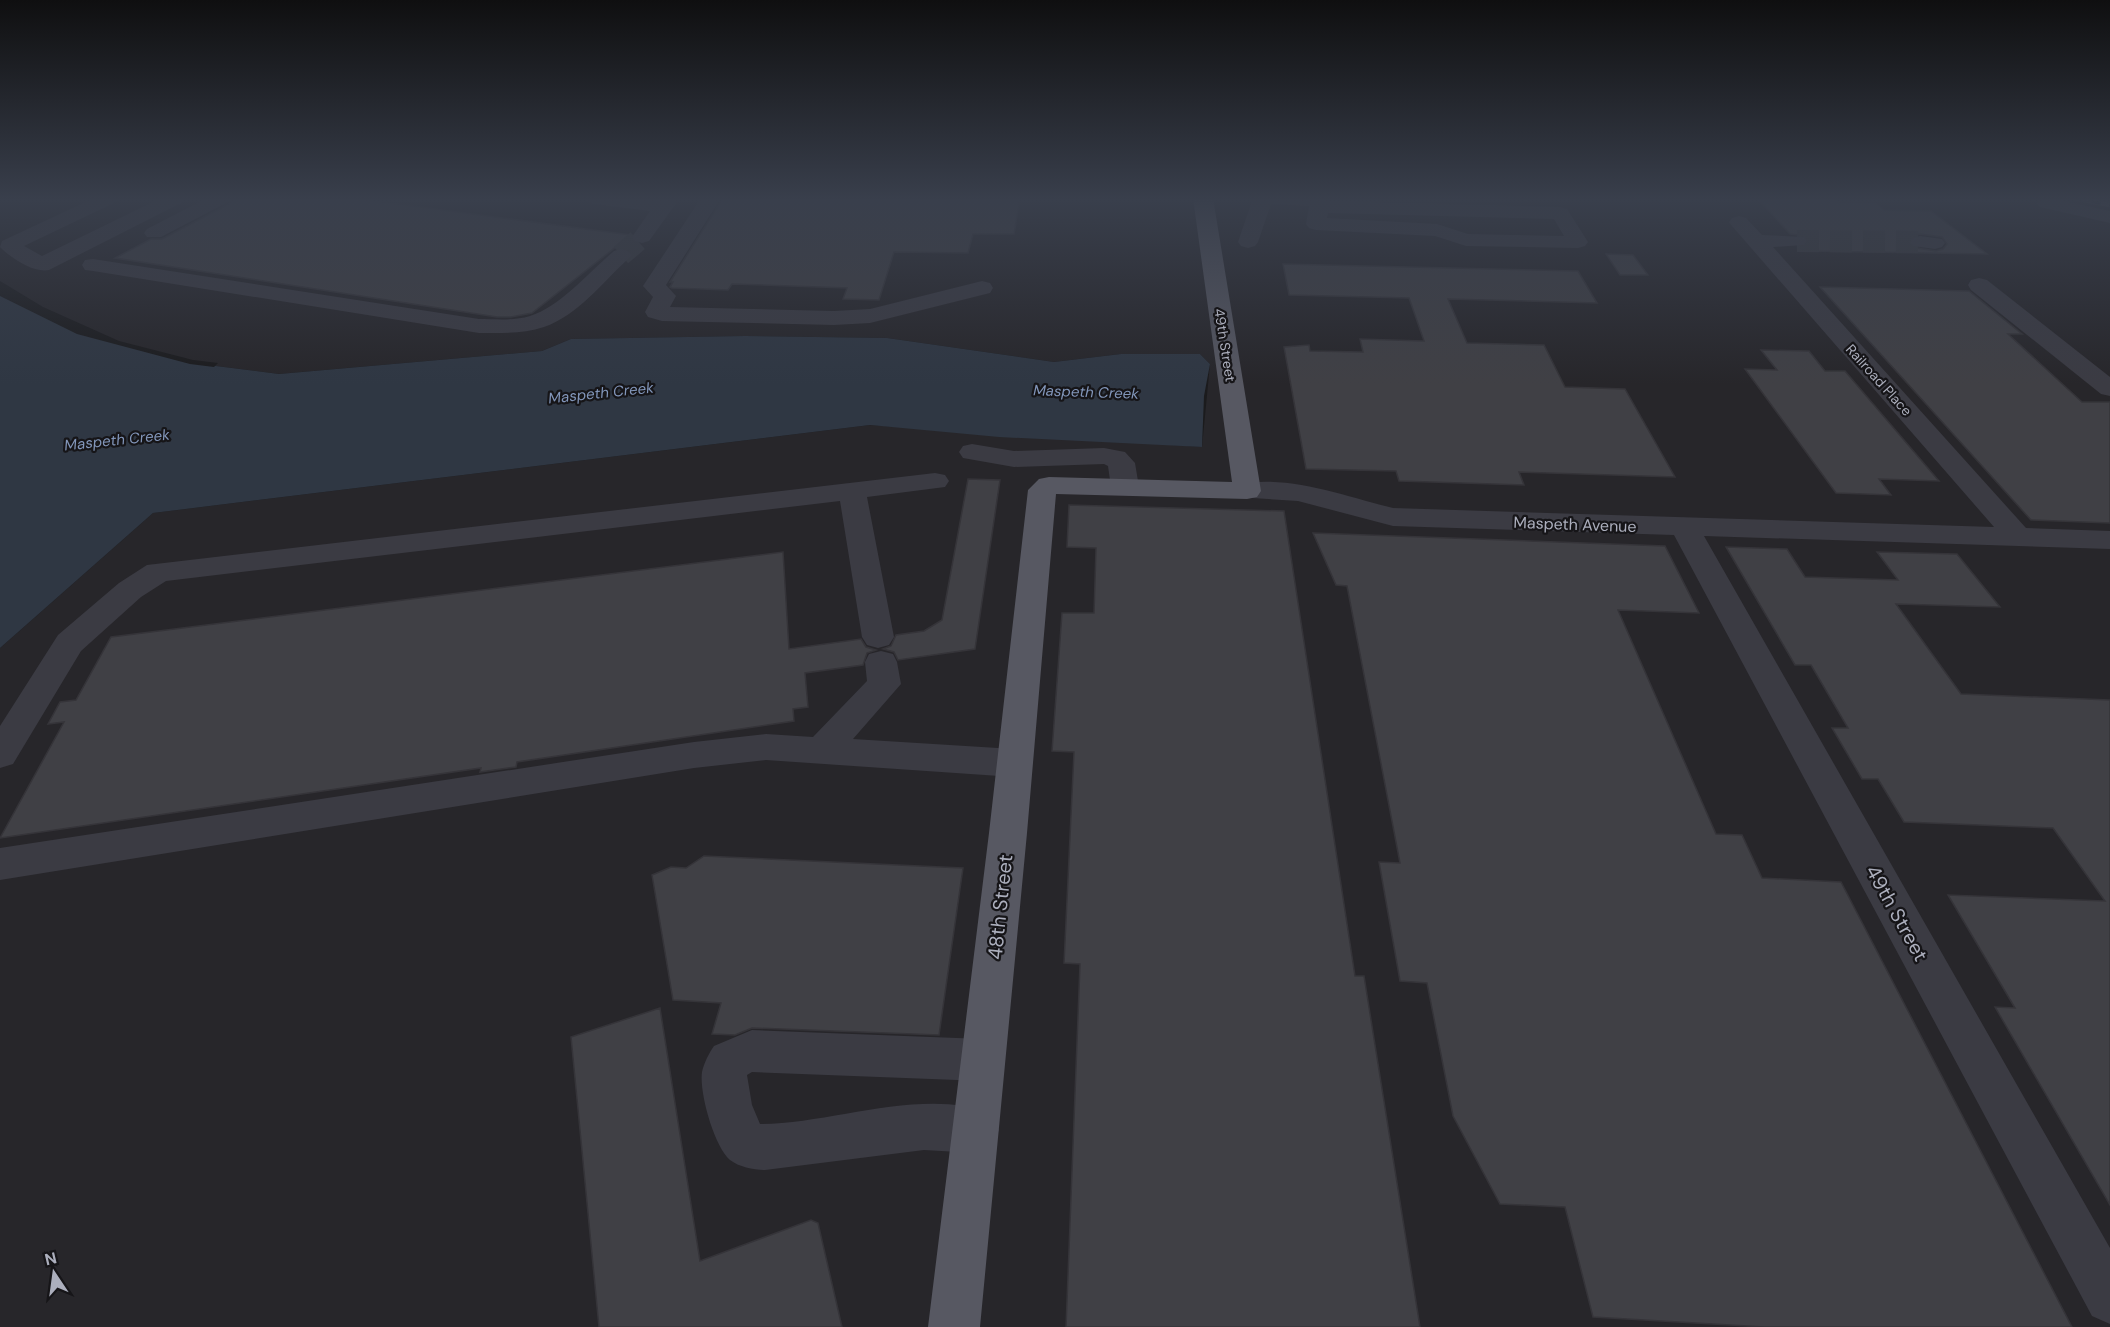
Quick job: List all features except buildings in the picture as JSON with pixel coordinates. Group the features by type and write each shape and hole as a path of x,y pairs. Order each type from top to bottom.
{"main road":[{"name":"49th Street","path":"1212,260 1247,491"},
{"name":"Maspeth Avenue","path":"1044,487 1049,484 1247,491"},
{"name":"48th Street","path":"954,1327 1044,487"}],"street":[{"path":"34,260 42,265 52,260"},
{"path":"103,260 93,265 480,326 511,326 536,322 550,315 615,260"},
{"path":"671,260 654,286 665,296 656,312 662,314 834,318 870,316 982,288"},
{"name":"Railroad Place","path":"1773,260 2019,537"},
{"path":"1979,285 2110,389"},
{"path":"980,480 984,454 1059,459 1104,456 1115,458 1122,463 1125,487"},
{"path":"0,755 69,643 130,590 158,572 935,480"},
{"path":"823,750 884,684 852,490"},
{"name":"Maspeth Avenue","path":"1247,491 1298,493 1393,517 2110,540"},
{"name":"49th Street","path":"1685,528 2110,1299"},
{"path":"0,864 694,755 766,747 1014,763"},
{"path":"976,1130 924,1127 765,1147 748,1146 739,1136 728,1102 724,1076 725,1066 736,1055 752,1051 983,1060"}],"shaded area":[{"path":"0,260 2110,260 2110,1327 0,1327 0,648 153,513 870,425 1202,447 1210,364 1200,354 1121,354 1054,362 887,338 745,336 571,339 542,351 279,374 192,363 118,343 42,310 0,284"}],"water":[{"name":"Maspeth Creek","path":"0,284 42,310 118,344 192,363 279,374 542,351 571,339 745,336 887,338 1054,362 1121,354 1200,354 1210,364 1204,396 1202,447 999,437 870,425 153,513 0,648"}],"pier":[{"path":"0,281 43,307 119,341 193,360 218,363 214,367 190,364 77,334 0,296"}]}
